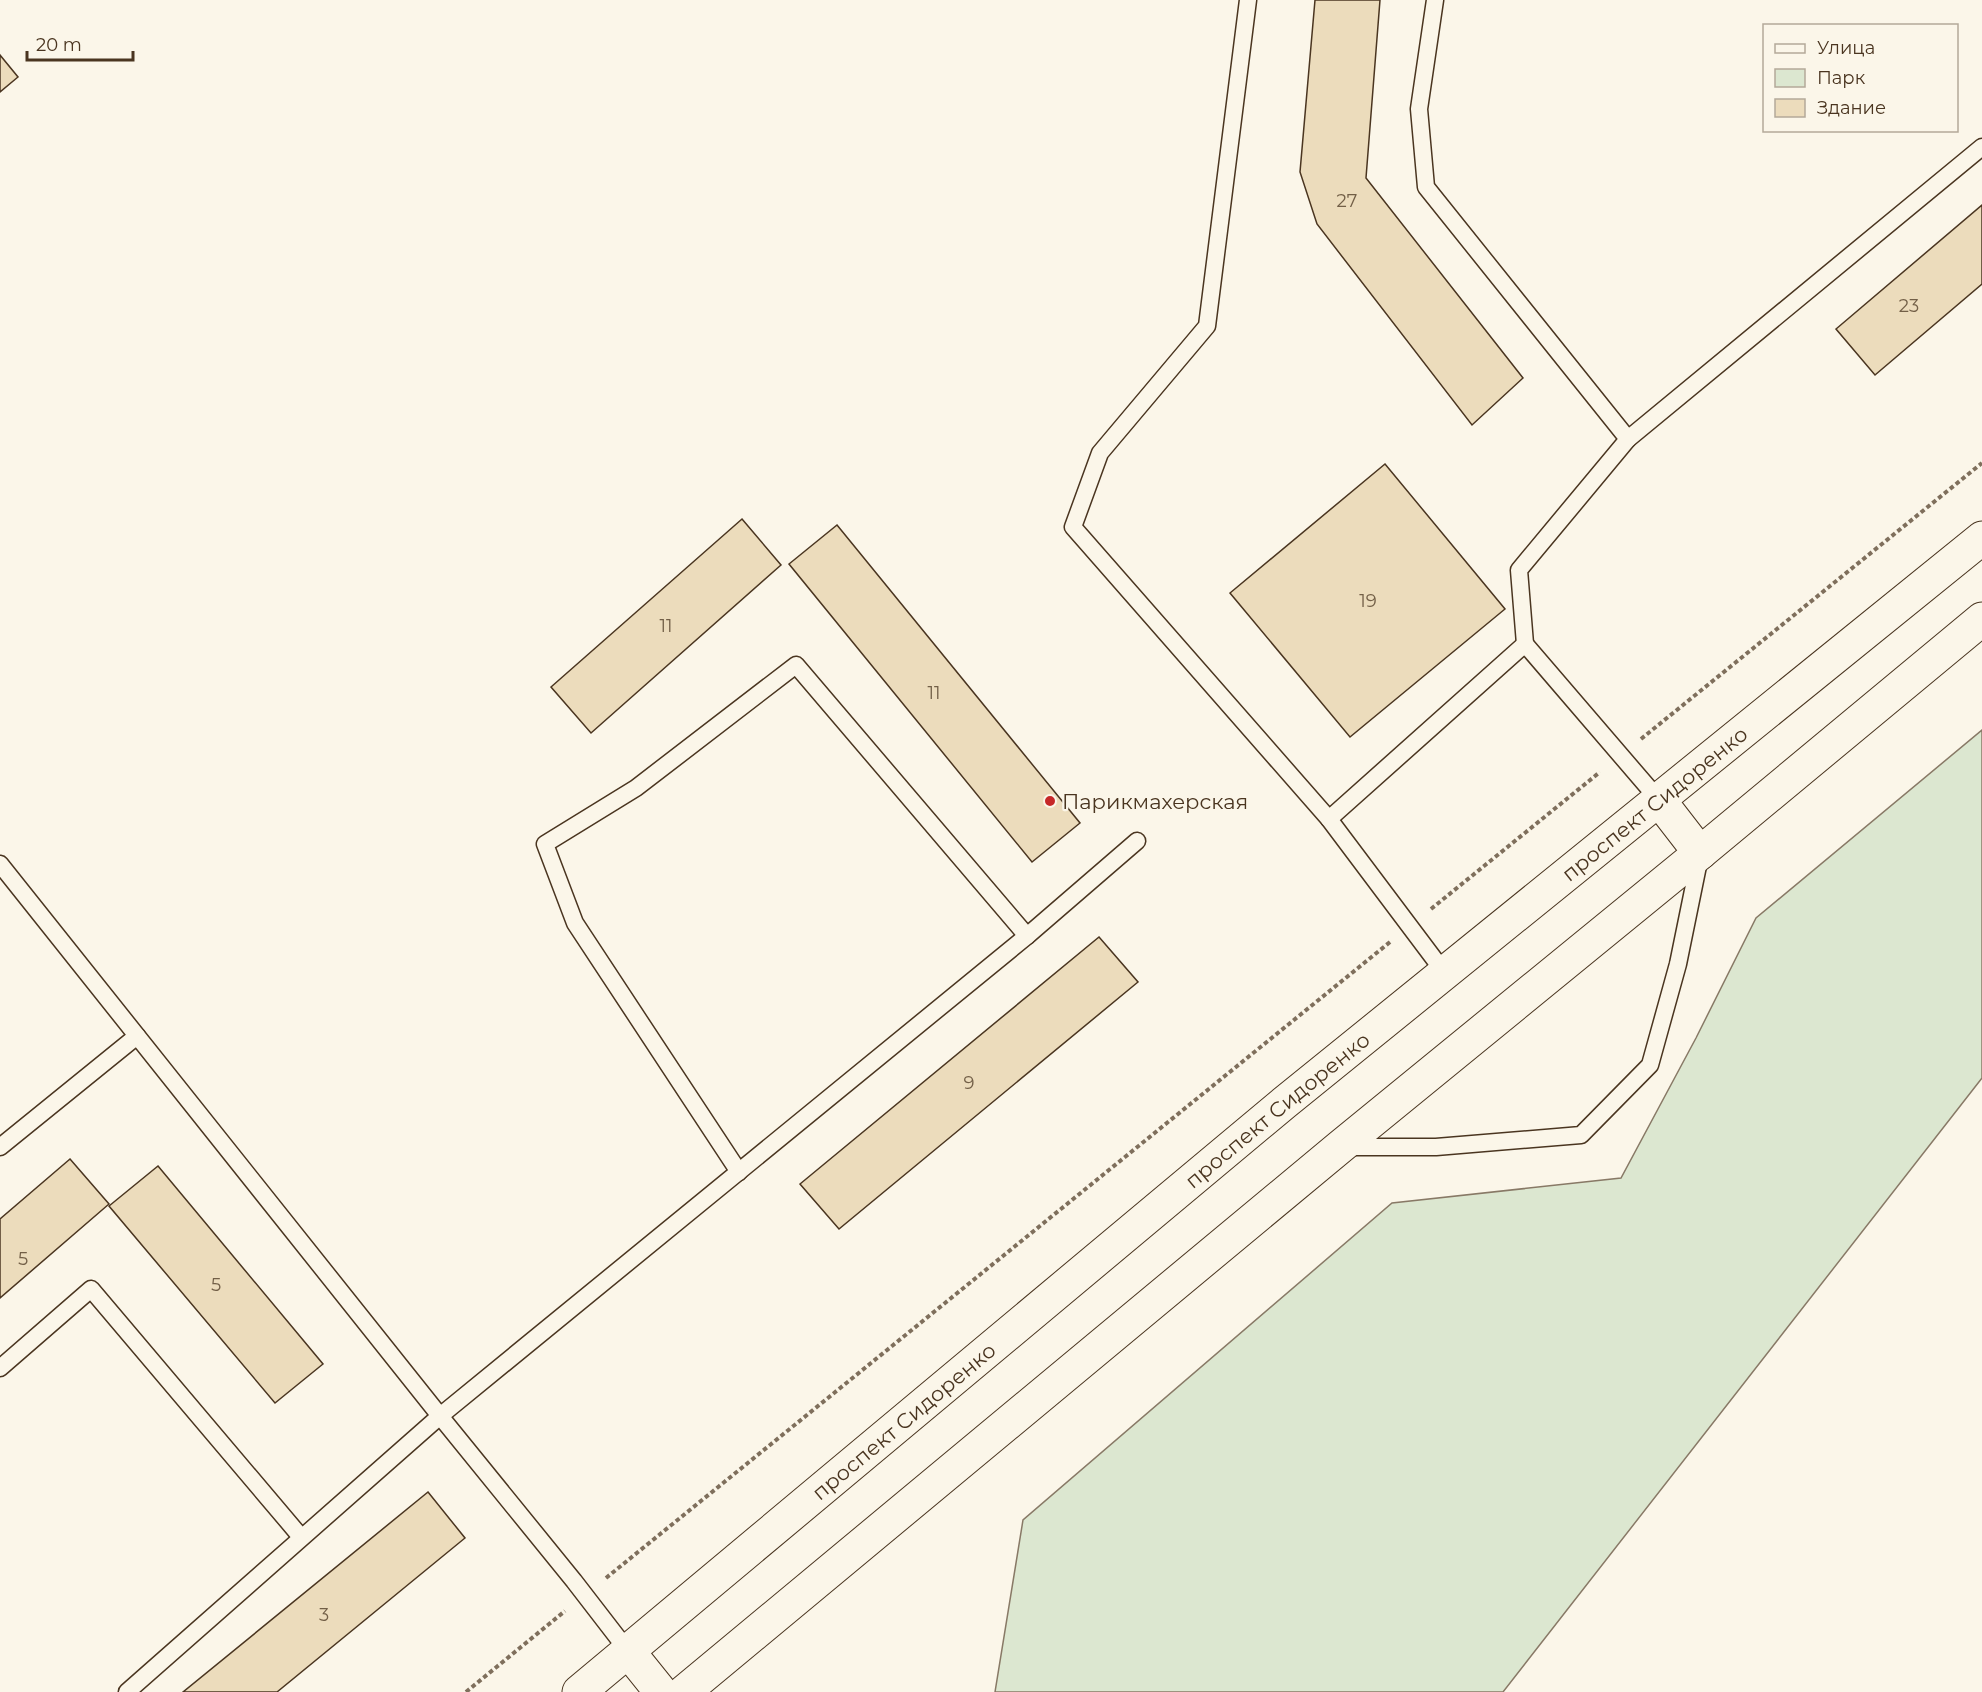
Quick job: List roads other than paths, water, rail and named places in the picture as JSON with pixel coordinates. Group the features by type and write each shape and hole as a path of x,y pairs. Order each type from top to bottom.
{"main road":[{"name":"проспект Сидоренко","path":"579,1692 1284,1103 1982,538"},
{"path":"684,1692 1982,619"},
{"path":"1659,800 1700,853"},
{"path":"628,1651 661,1692"}],"lane":[{"path":"1248,0 1207,326 1100,453 1073,527 1329,819 1444,972"},
{"path":"1435,0 1419,109 1426,188 1628,440"},
{"path":"1659,800 1525,644 1519,570 1628,440 1982,147"},
{"path":"1329,819 1525,644"},
{"path":"739,1172 575,923 545,844 636,788 796,665 1027,936"},
{"path":"127,1692 440,1416 1027,936 1137,841"},
{"path":"1340,1148 1436,1147 1581,1135 1650,1065 1678,964 1700,853"},
{"path":"0,864 628,1651"},
{"path":"0,1146 137,1036"},
{"path":"0,1368 91,1289 301,1537"}],"place":[{"name":"Парикмахерская","path":"1050,801"}]}
